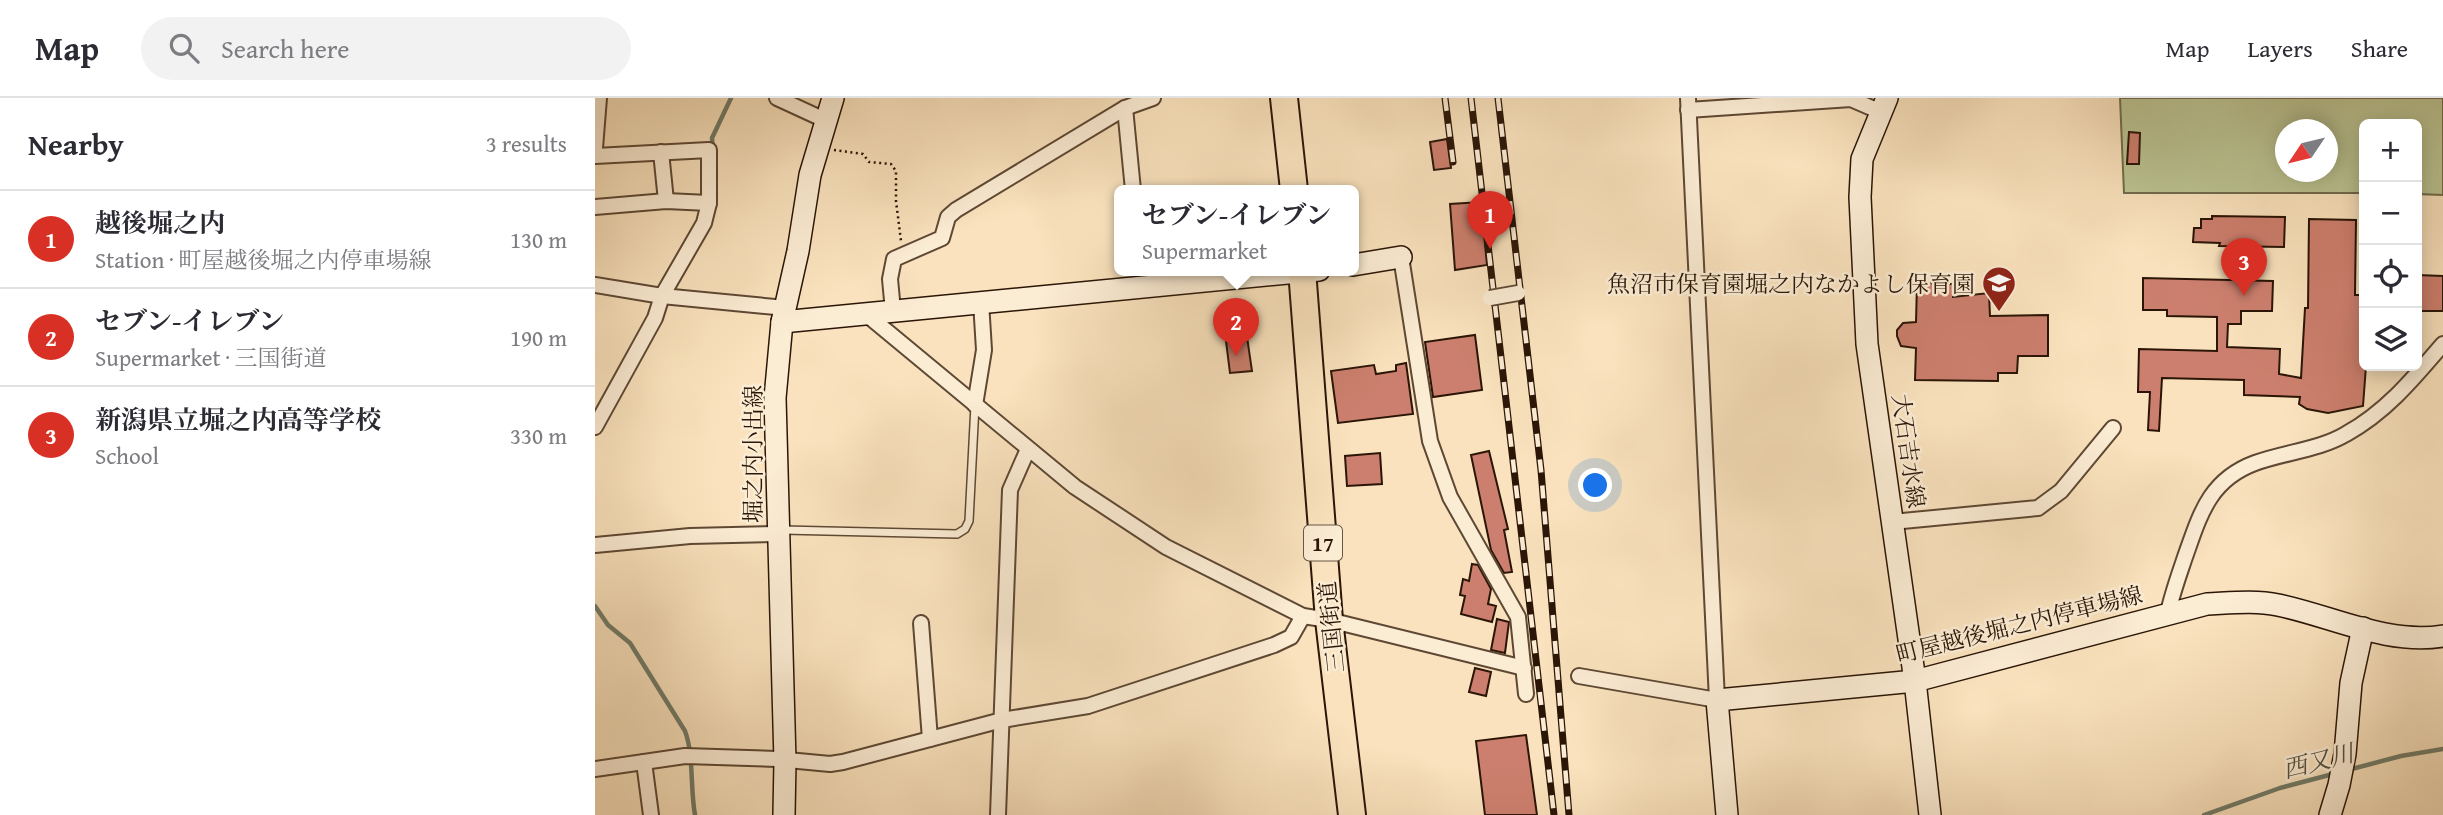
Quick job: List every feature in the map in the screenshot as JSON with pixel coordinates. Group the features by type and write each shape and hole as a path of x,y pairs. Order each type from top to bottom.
{"highway":[{"path":"1284,98 1293,185"},
{"name":"三国街道","path":"1308,276 1329,620 1352,815"}],"main road":[{"name":"堀之内小出線","path":"784,815 785,761 775,398 784,315 810,175 833,98"},
{"name":"大石吉水線","path":"1884,105 1863,159 1860,197 1867,344 1915,681 1930,815"},
{"path":"1359,264 1401,257"},
{"path":"784,315 866,314 981,302 1142,279 1204,276"},
{"name":"町屋越後堀之内停車場線","path":"1717,701 1915,681 2207,604 2277,604 2402,638 2443,636"},
{"path":"2330,815 2345,754 2351,684 2363,628"},
{"path":"1717,701 1727,815"}],"street":[{"path":"595,148 599,98"},
{"path":"777,98 827,121"},
{"path":"893,311 890,279 894,259 942,238 948,217 956,210 1125,107 1153,98"},
{"path":"1579,676 1717,701 1688,104 1851,99 1884,105"},
{"path":"1125,107 1133,185"},
{"path":"595,156 709,150 709,202 704,223 662,296 655,318 595,427"},
{"path":"661,152 666,201"},
{"path":"595,207 666,201 709,202"},
{"path":"1401,257 1430,441 1450,497 1518,617 1526,694"},
{"path":"595,285 784,315"},
{"path":"1490,298 1518,293"},
{"path":"975,405 984,351 981,302"},
{"path":"866,314 1075,487 1166,547 1303,616 1524,668"},
{"path":"2168,613 2199,517 2221,483 2235,472 2256,463 2331,441 2363,425 2406,387 2443,344"},
{"path":"1892,522 2038,508 2061,491 2113,428"},
{"path":"998,815 1010,490 1028,449"},
{"path":"595,545 690,536 778,532"},
{"path":"595,769 690,756 830,764 843,762 1002,720 1088,706 1274,645 1291,637 1303,616"},
{"path":"921,623 930,739"},
{"path":"644,762 651,815"}],"lane":[{"path":"778,532 957,534 965,529 969,521 975,405"}],"path":[{"path":"819,147 863,154 869,162 891,164 896,171 896,201 902,254"}],"green space":[{"path":"2120,98 2443,98 2443,195 2422,194 2422,119 2359,119 2359,193 2124,193"}],"building":[{"path":"2129,132 2140,133 2139,164 2127,164"},
{"path":"1447,139 1451,168 1434,170 1430,142"},
{"path":"1481,202 1487,265 1455,270 1450,204"},
{"path":"2212,216 2285,217 2284,247 2219,246 2220,243 2193,242 2194,228 2201,228 2201,219 2212,219"},
{"path":"2309,219 2356,220 2355,295 2359,295 2359,371 2366,371 2363,406 2328,413 2307,409 2299,404 2300,397 2244,395 2244,380 2162,378 2159,431 2148,430 2150,392 2138,392 2139,349 2217,351 2217,317 2167,316 2167,310 2143,310 2143,278 2273,281 2272,311 2241,311 2241,324 2228,324 2227,347 2280,349 2279,374 2301,378 2305,308 2308,308"},
{"path":"2422,275 2443,276 2443,311 2422,311"},
{"path":"1917,283 1953,284 1953,297 1989,293 1990,316 2048,315 2048,356 2018,356 2017,373 1998,373 1998,381 1915,380 1916,348 1901,346 1897,330 1903,323 1916,322"},
{"path":"1246,330 1252,371 1230,373 1225,333"},
{"path":"1475,335 1482,390 1433,397 1425,342"},
{"path":"1406,363 1413,414 1338,423 1331,371 1374,365 1376,374 1396,371 1396,365"},
{"path":"1489,451 1508,529 1504,530 1512,572 1504,573 1491,550 1471,455"},
{"path":"1380,453 1382,484 1347,486 1345,456"},
{"path":"1472,564 1478,565 1491,589 1488,604 1496,606 1492,622 1461,614 1465,596 1460,595 1463,579 1469,581"},
{"path":"1497,619 1509,622 1505,653 1491,650"},
{"path":"1475,668 1491,672 1486,696 1469,692"},
{"path":"1526,735 1537,815 1485,815 1476,741"}],"waterway":[{"path":"713,149 712,138 731,98"},
{"path":"595,606 608,625 630,643 685,731 690,750 695,815"},
{"name":"西又川","path":"2348,770 2401,756 2443,749"},
{"name":"西又川","path":"2204,815 2280,788 2333,774"}],"railway":[{"path":"1445,98 1453,162"},
{"path":"1471,98 1554,815"},
{"path":"1498,98 1541,470 1569,815"}],"place":[{"name":"越後堀之内","path":"1490,249"},
{"name":"新潟県立堀之内高等学校","path":"2244,296"},
{"name":"魚沼市保育園堀之内なかよし保育園","path":"1999,313"},
{"name":"セブン-イレブン","path":"1236,356"}]}
